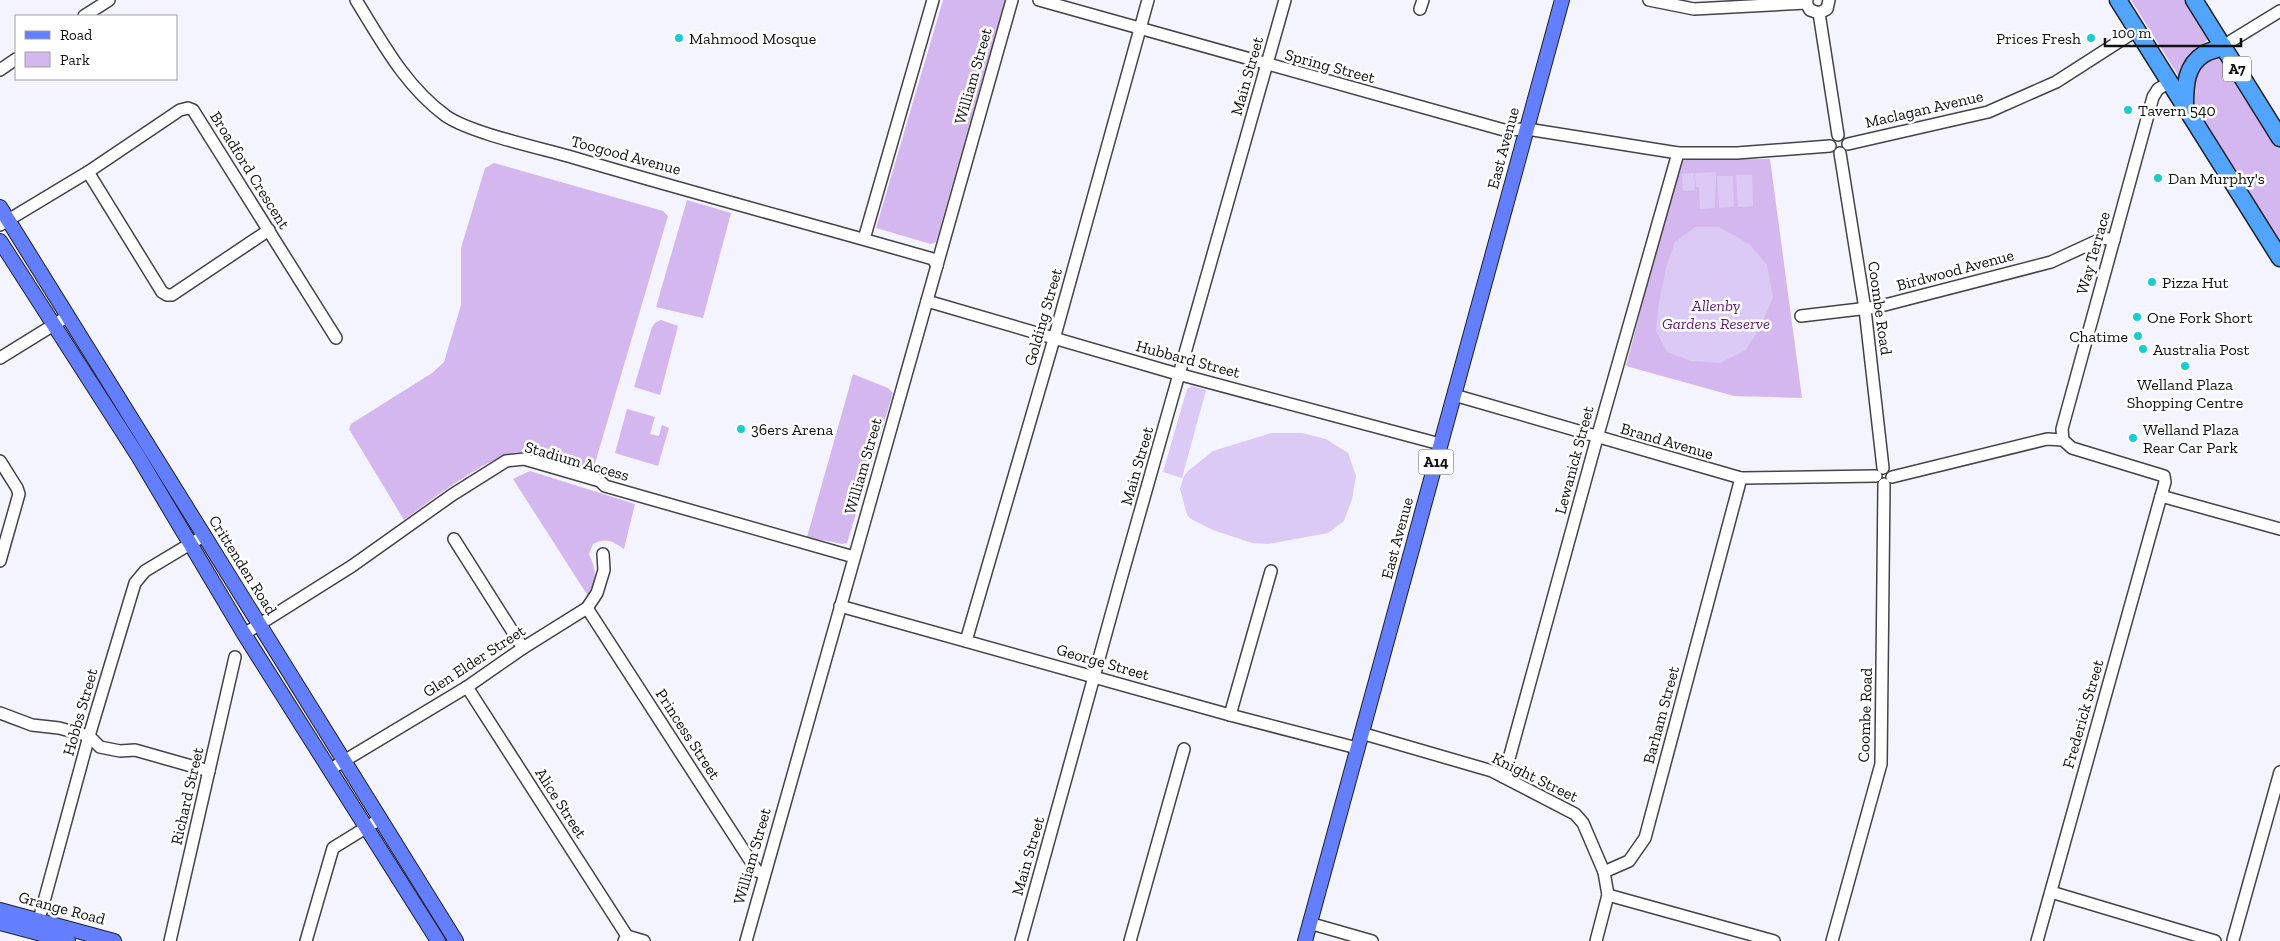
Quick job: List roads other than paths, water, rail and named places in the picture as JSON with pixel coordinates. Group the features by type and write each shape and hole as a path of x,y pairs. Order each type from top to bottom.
{"highway":[{"path":"2118,0 2280,258"},
{"name":"A7","path":"2194,0 2280,138"},
{"path":"2185,105 2186,82 2193,64 2204,54 2223,46"}],"main road":[{"name":"East Avenue","path":"1305,941 1562,0"},
{"name":"Crittenden Road","path":"0,207 4,223 68,316 456,941"},
{"path":"0,241 138,456 244,634 438,941"},
{"name":"Grange Road","path":"0,910 66,938 114,941"},
{"name":"Grange Road","path":"0,923 37,926"}],"street":[{"path":"86,15 109,0"},
{"name":"Toogood Avenue","path":"356,0 406,80 422,97 448,117 496,135 933,259 937,266"},
{"path":"864,239 933,0"},
{"name":"William Street","path":"746,941 1012,0"},
{"name":"Spring Street","path":"1039,0 1140,30 1504,130 1527,129"},
{"name":"Golding Street","path":"966,641 1054,339 1148,0"},
{"name":"Main Street","path":"1021,941 1285,0"},
{"path":"1649,0 1694,9 1807,2 1810,10 1819,13"},
{"path":"1819,13 1832,2"},
{"path":"2223,46 2280,11"},
{"path":"1819,13 1838,135"},
{"name":"Maclagan Avenue","path":"1848,144 1988,112 2056,82 2137,30"},
{"path":"0,70 15,60"},
{"name":"Way Terrace","path":"2063,440 2062,429 2153,97 2158,89 2170,82"},
{"name":"Broadford Crescent","path":"4,223 88,172 180,110 188,108 194,110 336,338"},
{"path":"1527,129 1678,153 1737,153 1830,146"},
{"path":"1838,135 1845,138 1848,144 1847,150 1840,153 1834,152 1830,146 1831,140 1838,135"},
{"name":"Lewanick Street","path":"1504,777 1678,153"},
{"name":"Coombe Road","path":"1832,941 1881,764 1884,476 1864,309 1840,153"},
{"path":"88,172 162,292 166,295 172,295 269,230"},
{"name":"Birdwood Avenue","path":"1801,316 1864,309 2051,262 2103,238 2114,240"},
{"name":"Hubbard Street","path":"927,301 1054,339 1440,444"},
{"path":"0,358 68,316"},
{"name":"Brand Avenue","path":"1454,395 1597,438 1741,478 1884,476 2047,439 2063,440"},
{"path":"2063,440 2072,448 2159,473 2164,476 2165,482 2161,496 2280,529"},
{"name":"Stadium Access","path":"244,634 352,566 452,495 500,465 514,459 524,459 600,482 605,486 854,557"},
{"path":"0,461 17,488 18,494 0,561"},
{"name":"Barham Street","path":"1604,872 1629,861 1645,838 1741,478"},
{"name":"Frederick Street","path":"2037,941 2161,496"},
{"name":"Hobbs Street","path":"37,926 89,736 135,583 145,571 205,535"},
{"path":"454,539 523,648"},
{"name":"Glen Elder Street","path":"329,770 467,687 523,648 587,608 597,593 602,578 604,570 603,554"},
{"path":"1230,715 1271,571"},
{"name":"George Street","path":"840,606 1230,715 1357,748"},
{"name":"Princess Street","path":"587,608 757,871 764,874"},
{"name":"Richard Street","path":"170,941 235,657"},
{"name":"Alice Street","path":"467,687 626,939"},
{"path":"0,713 32,725 59,728 89,736 100,747 120,751 134,750 209,771"},
{"name":"Knight Street","path":"1361,733 1492,771 1575,814 1583,823 1604,872"},
{"path":"1130,941 1184,750"},
{"path":"2232,940 2280,772"},
{"path":"306,941 330,853 336,845 380,819"},
{"path":"1596,941 1608,895 1604,872"},
{"path":"2051,892 2215,941"},
{"path":"1608,895 1774,941"},
{"path":"1309,923 1372,941"},
{"path":"626,939 644,941"}],"place":[{"name":"Mahmood Mosque","path":"679,38"},
{"name":"Prices Fresh","path":"2091,38"},
{"name":"Tavern 540","path":"2128,110"},
{"name":"Dan Murphy's","path":"2158,178"},
{"name":"Pizza Hut","path":"2152,282"},
{"name":"One Fork Short","path":"2137,317"},
{"name":"Chatime","path":"2138,336"},
{"name":"Australia Post","path":"2143,349"},
{"name":"Welland Plaza Shopping Centre","path":"2185,366"},
{"name":"36ers Arena","path":"741,429"},
{"name":"Welland Plaza Rear Car Park","path":"2133,438"}],"park label":[{"name":"Allenby Gardens Reserve","path":"1716,314"}]}
